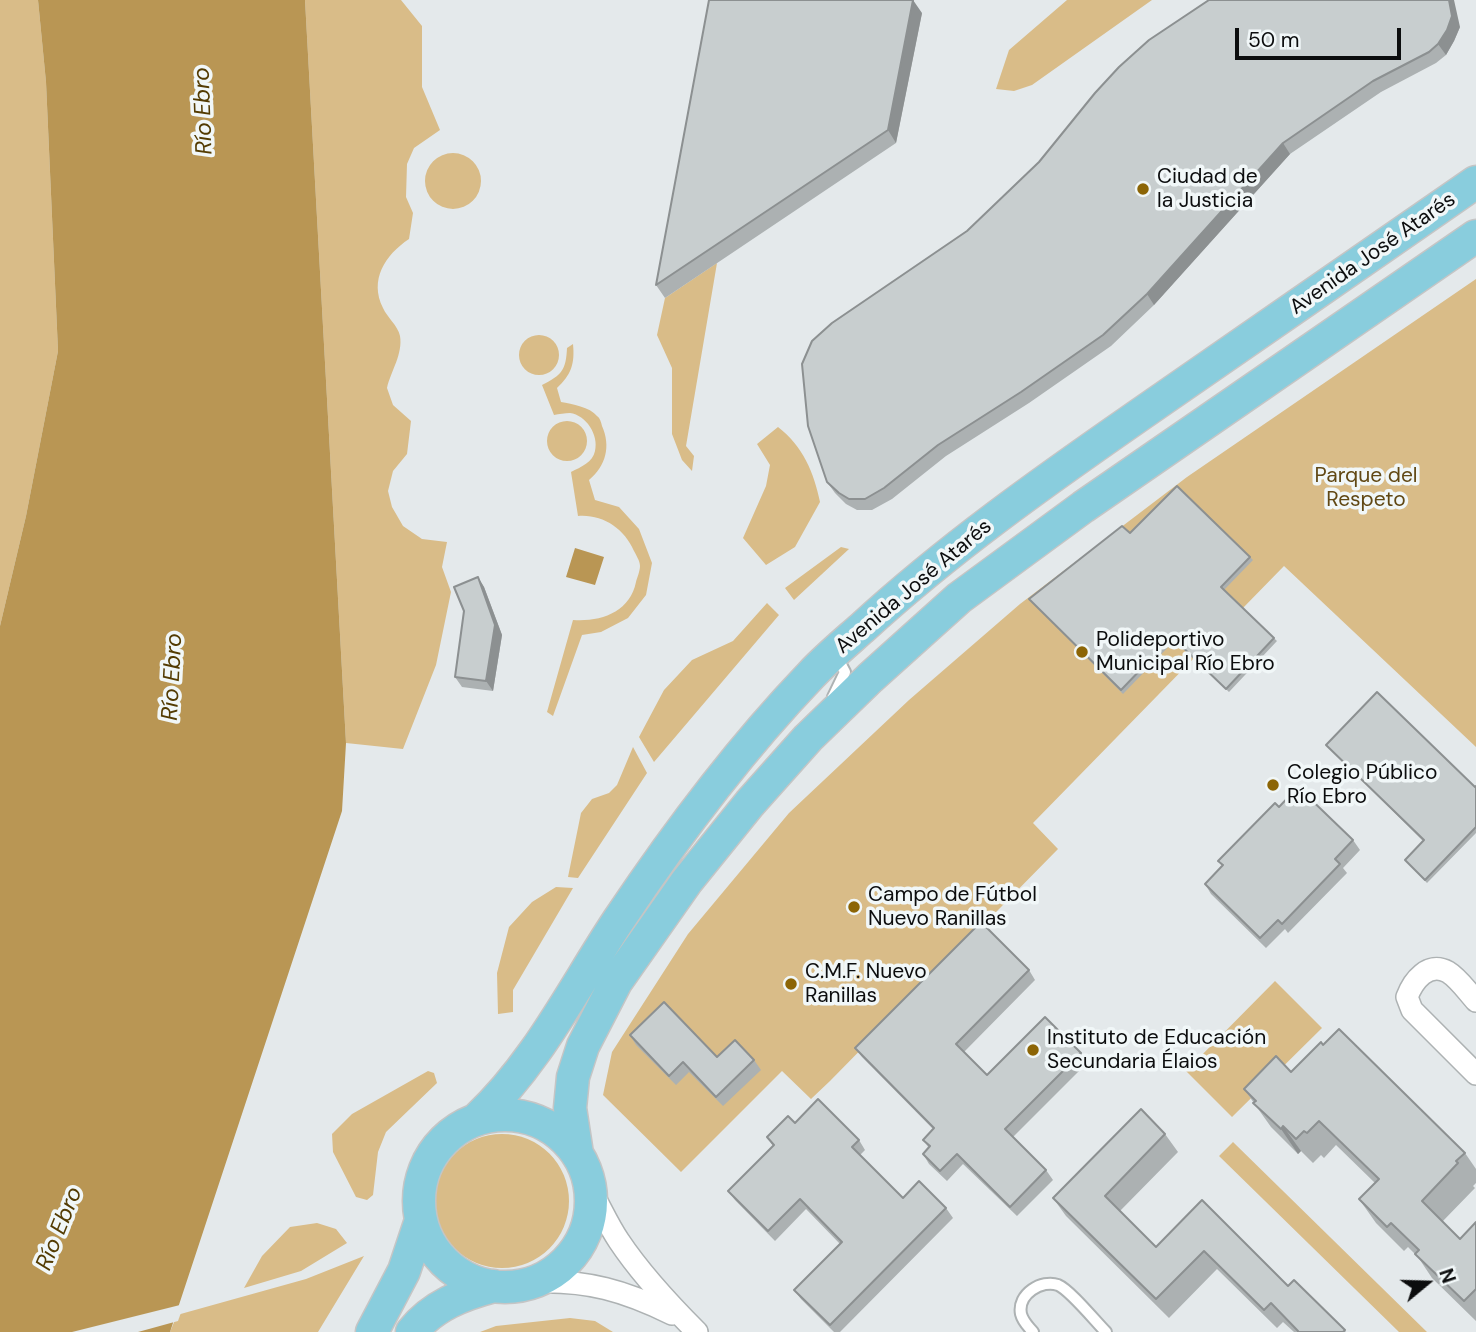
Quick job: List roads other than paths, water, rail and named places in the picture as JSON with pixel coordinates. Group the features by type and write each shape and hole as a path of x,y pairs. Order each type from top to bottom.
{"main road":[{"name":"Avenida José Atarés","path":"477,1119 524,1068 617,923 690,818 756,736 813,673 895,597 1051,477 1476,183"},
{"name":"Avenida José Atarés","path":"577,1153 570,1108 573,1077 583,1046 615,982 687,881 750,803 808,738 870,678 970,590 1083,507 1476,236"},
{"path":"505,1114 533,1119 558,1133 577,1153 586,1170 590,1189 589,1218 579,1245 567,1261 552,1273 534,1282 514,1287 494,1286 461,1275 435,1251 421,1220 419,1199 422,1178 430,1158 442,1141 458,1128 477,1119 505,1114"},
{"path":"372,1332 404,1271 421,1220"},
{"path":"412,1332 439,1308 473,1292 494,1286"}],"street":[{"path":"1476,1001 1448,972 1434,969 1422,974 1412,984 1407,998 1412,1010 1476,1074"},
{"path":"590,1189 619,1241 652,1284 690,1326"},
{"path":"534,1282 575,1282 620,1291 690,1326"}],"lane":[{"path":"808,738 844,678 843,665 835,653"},
{"path":"1033,1332 1020,1311 1024,1298 1034,1288 1046,1282 1061,1286 1107,1332"}],"water":[{"name":"Río Ebro","path":"38,0 305,0 346,743 342,811 170,1332 0,1332 0,626 26,516 58,351 46,82"},
{"path":"575,548 604,557 595,585 566,577"}],"place":[{"name":"Ciudad de la Justicia","path":"1143,189"},
{"name":"Polideportivo Municipal Río Ebro","path":"1082,652"},
{"name":"Colegio Público Río Ebro","path":"1273,785"},
{"name":"Campo de Fútbol Nuevo Ranillas","path":"854,907"},
{"name":"C.M.F. Nuevo Ranillas","path":"791,984"},
{"name":"Instituto de Educación Secundaria Élaios","path":"1033,1050"}],"park label":[{"name":"Parque del Respeto","path":"1366,488"}]}
